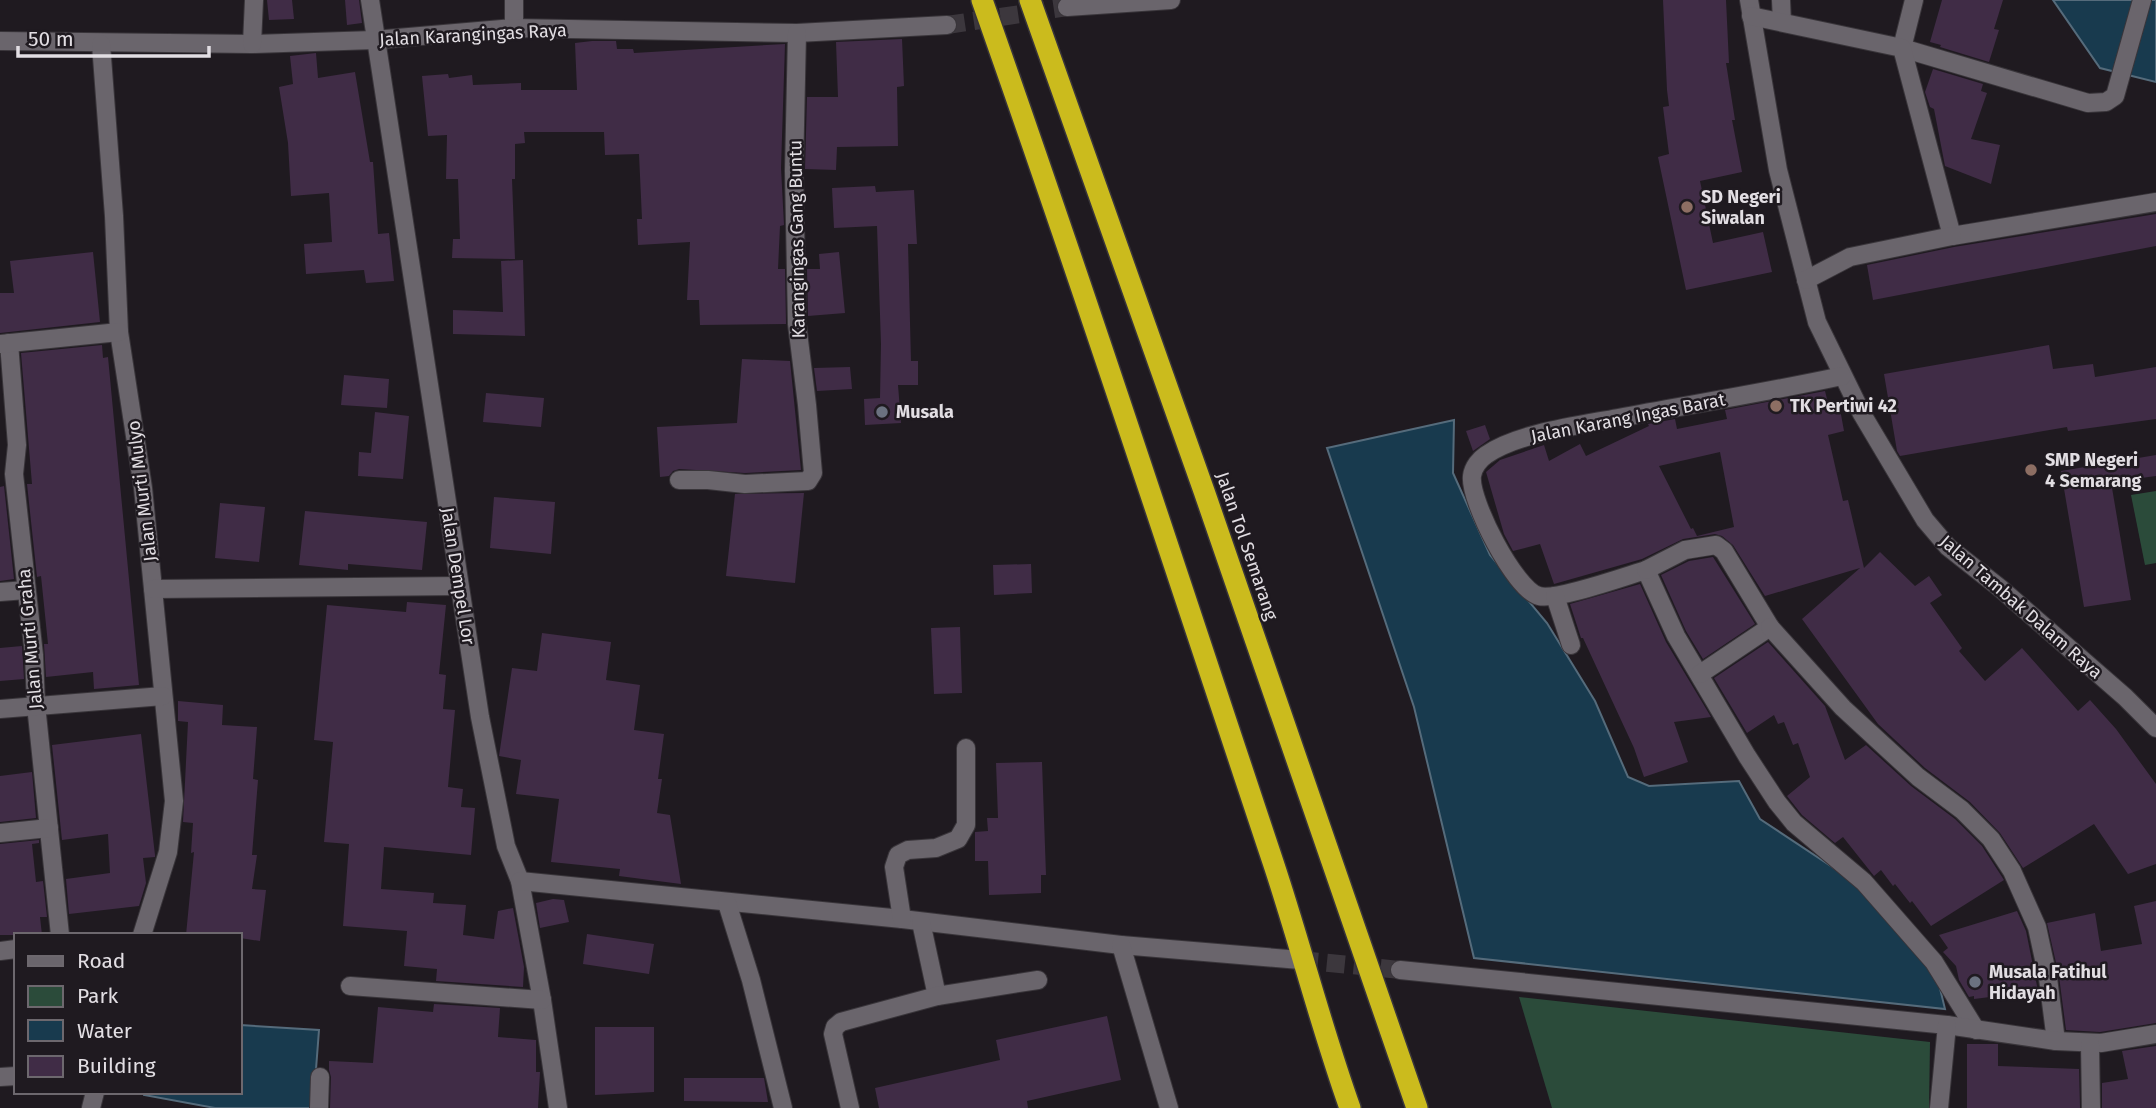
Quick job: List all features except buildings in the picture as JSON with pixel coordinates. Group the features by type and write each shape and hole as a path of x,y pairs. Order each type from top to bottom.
{"highway":[{"path":"982,0 1070,252 1273,860 1326,1043 1350,1108"},
{"name":"Jalan Tol Semarang","path":"1030,0 1200,478 1417,1108"}],"street":[{"path":"252,44 254,0"},
{"name":"Jalan Dempel Lor","path":"370,0 374,40 480,717 506,846 520,881 542,999 558,1108"},
{"path":"514,0 514,29"},
{"path":"1067,7 1171,0"},
{"path":"1780,0 1782,22"},
{"path":"1914,0 1902,48 1952,236"},
{"path":"1750,8 1782,22 1902,48 2088,103 2106,102 2115,96 2142,0"},
{"name":"Jalan Tambak Dalam Raya","path":"1750,8 1778,170 1817,322 1842,376 1898,476 1925,520 1948,547 2000,588 2125,697 2156,728"},
{"name":"Jalan Karangingas Raya","path":"0,41 252,44 374,40 514,29 797,33 947,25"},
{"name":"Karangingas Gang Buntu","path":"679,480 745,484 808,481 813,473 797,324 794,172 797,33"},
{"name":"Jalan Murti Mulyo","path":"101,44 114,216 119,332 143,488 174,801 168,852 143,933"},
{"path":"1806,280 1850,257 1952,236 2156,202"},
{"path":"4,343 119,332"},
{"name":"Jalan Murti Graha","path":"4,343 17,445 7,475 34,655 36,705 60,933"},
{"name":"Jalan Karang Ingas Barat","path":"1555,596 1541,597 1527,591 1503,555 1474,499 1472,475 1474,467 1484,456 1502,445 1561,429 1842,376"},
{"path":"1572,645 1555,596 1646,570 1685,550 1716,545 1724,551 1770,627 1843,708 1918,777 1962,810 1991,839 2012,871 2037,927 2048,978 2056,1041"},
{"path":"1646,570 1676,636 1777,802 1794,823 1864,882 1917,942 1945,978 1976,1030"},
{"path":"153,589 459,586"},
{"path":"0,592 26,590"},
{"path":"1700,674 1770,627"},
{"path":"0,709 163,696"},
{"path":"902,919 894,867 898,855 908,850 936,848 958,839 966,825 966,748"},
{"path":"0,833 49,828"},
{"path":"520,881 902,919 1121,945 1300,960"},
{"path":"735,904 783,1108"},
{"path":"920,922 937,996"},
{"path":"1121,945 1169,1108"},
{"path":"1400,970 1947,1025 2090,1044 2156,1034"},
{"path":"850,1108 833,1034 835,1027 841,1022 937,996 1038,980"},
{"path":"350,986 542,999"},
{"path":"1939,1108 1947,1025"},
{"path":"2090,1044 2091,1108"},
{"path":"319,1108 320,1077"}],"green space":[{"path":"2156,491 2156,563 2145,565 2131,495"},
{"path":"1519,997 1930,1042 1929,1108 1552,1108"}],"water":[{"path":"2053,0 2156,0 2156,82 2100,68"},
{"path":"1454,420 1453,473 1490,555 1547,623 1595,701 1628,777 1649,786 1739,781 1760,819 1861,886 1937,976 1945,1009 1474,958 1414,707 1327,448"},
{"path":"242,1025 319,1030 313,1108 215,1108 144,1095 242,1094"}],"tunnel":[{"path":"947,25 1067,7"},
{"path":"1300,960 1400,970"}],"place":[{"name":"SD Negeri Siwalan","path":"1687,207"},
{"name":"TK Pertiwi 42","path":"1776,406"},
{"name":"Musala","path":"882,412"},
{"name":"SMP Negeri 4 Semarang","path":"2031,470"},
{"name":"Musala Fatihul Hidayah","path":"1975,982"}]}
